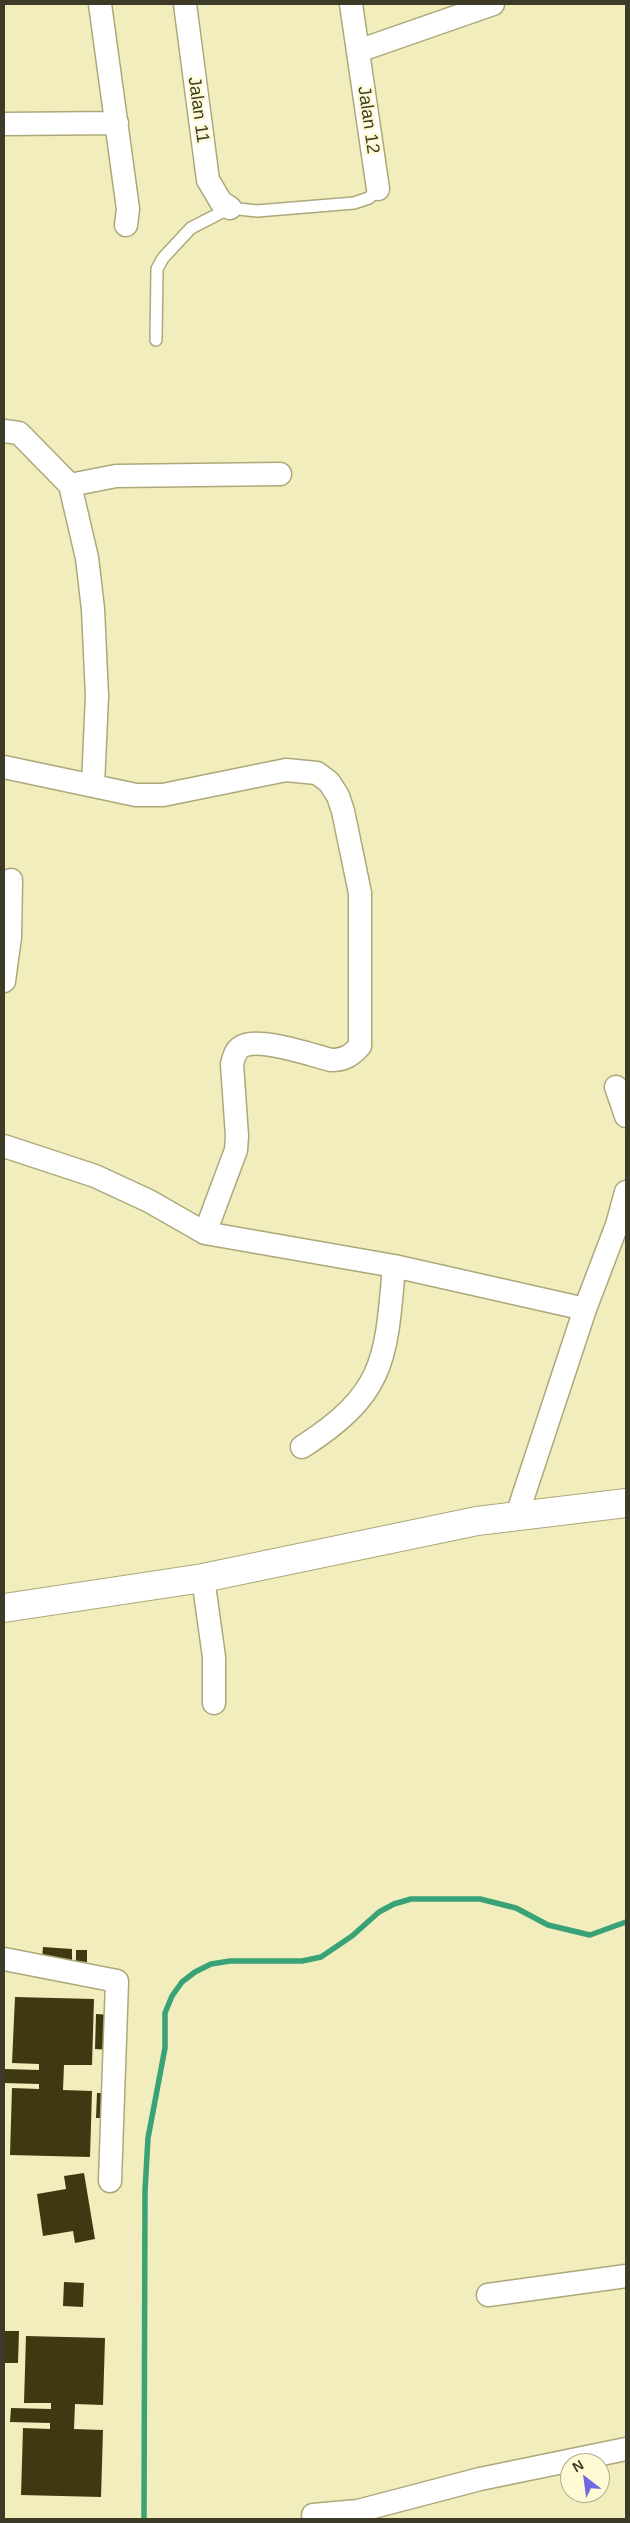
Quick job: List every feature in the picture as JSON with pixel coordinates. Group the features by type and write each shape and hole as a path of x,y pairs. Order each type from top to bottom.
{"street":[{"path":"100,4 128,209 126,225"},
{"name":"Jalan 11","path":"185,4 208,180 221,202 230,208"},
{"name":"Jalan 12","path":"351,4 378,189"},
{"path":"358,51 493,4"},
{"path":"4,124 117,123"},
{"path":"4,431 19,433 70,485 87,558 93,609 97,696 93,785"},
{"path":"70,485 116,476 280,474"},
{"path":"4,767 136,795 163,795 286,770 301,770 317,773 329,782 338,796 360,893 360,1046 352,1054 341,1060 330,1060 259,1042 242,1046 235,1052 232,1064 237,1136 236,1150 205,1233"},
{"path":"4,981 10,937 11,880"},
{"path":"616,1087 626,1116"},
{"path":"4,1146 95,1176 148,1201 205,1233 394,1266 585,1309"},
{"path":"517,1515 585,1309 617,1225 626,1192"},
{"path":"302,1447 333,1427 362,1399 380,1368 389,1318 394,1266"},
{"path":"4,1608 203,1578 268,1566 394,1537 517,1515 598,1508 626,1503"},
{"path":"203,1578 214,1658 214,1703"},
{"path":"4,1959 117,1981 110,2181"},
{"path":"488,2295 626,2276"},
{"path":"314,2515 358,2511 480,2478 626,2449"}],"lane":[{"path":"156,340 156,281 162,258 191,228 230,208 257,212 354,203 369,198 378,189"}],"building":[{"path":"43,1947 72,1949 72,1961 42,1960"},
{"path":"76,1950 87,1950 87,1962 76,1961"},
{"path":"15,1997 94,1999 92,2065 64,2065 63,2090 92,2091 90,2157 10,2155 12,2088 39,2089 39,2084 4,2083 4,2069 39,2070 39,2064 12,2063"},
{"path":"96,2014 112,2015 111,2050 95,2049"},
{"path":"97,2093 111,2093 110,2118 96,2118"},
{"path":"84,2173 95,2239 75,2243 73,2231 43,2236 37,2194 66,2189 64,2176"},
{"path":"64,2282 84,2283 83,2307 63,2306"},
{"path":"5,2331 19,2331 18,2363 4,2363"},
{"path":"26,2336 105,2338 103,2405 75,2404 74,2429 103,2430 101,2497 21,2495 23,2428 50,2429 50,2423 10,2422 11,2408 51,2409 51,2403 24,2403"}],"waterway":[{"path":"144,2519 145,2191 148,2138 165,2048 165,2013 172,1996 182,1982 195,1972 211,1964 230,1961 302,1961 321,1957 352,1936 379,1912 394,1904 411,1899 480,1899 516,1908 548,1925 590,1935 626,1922"}]}
